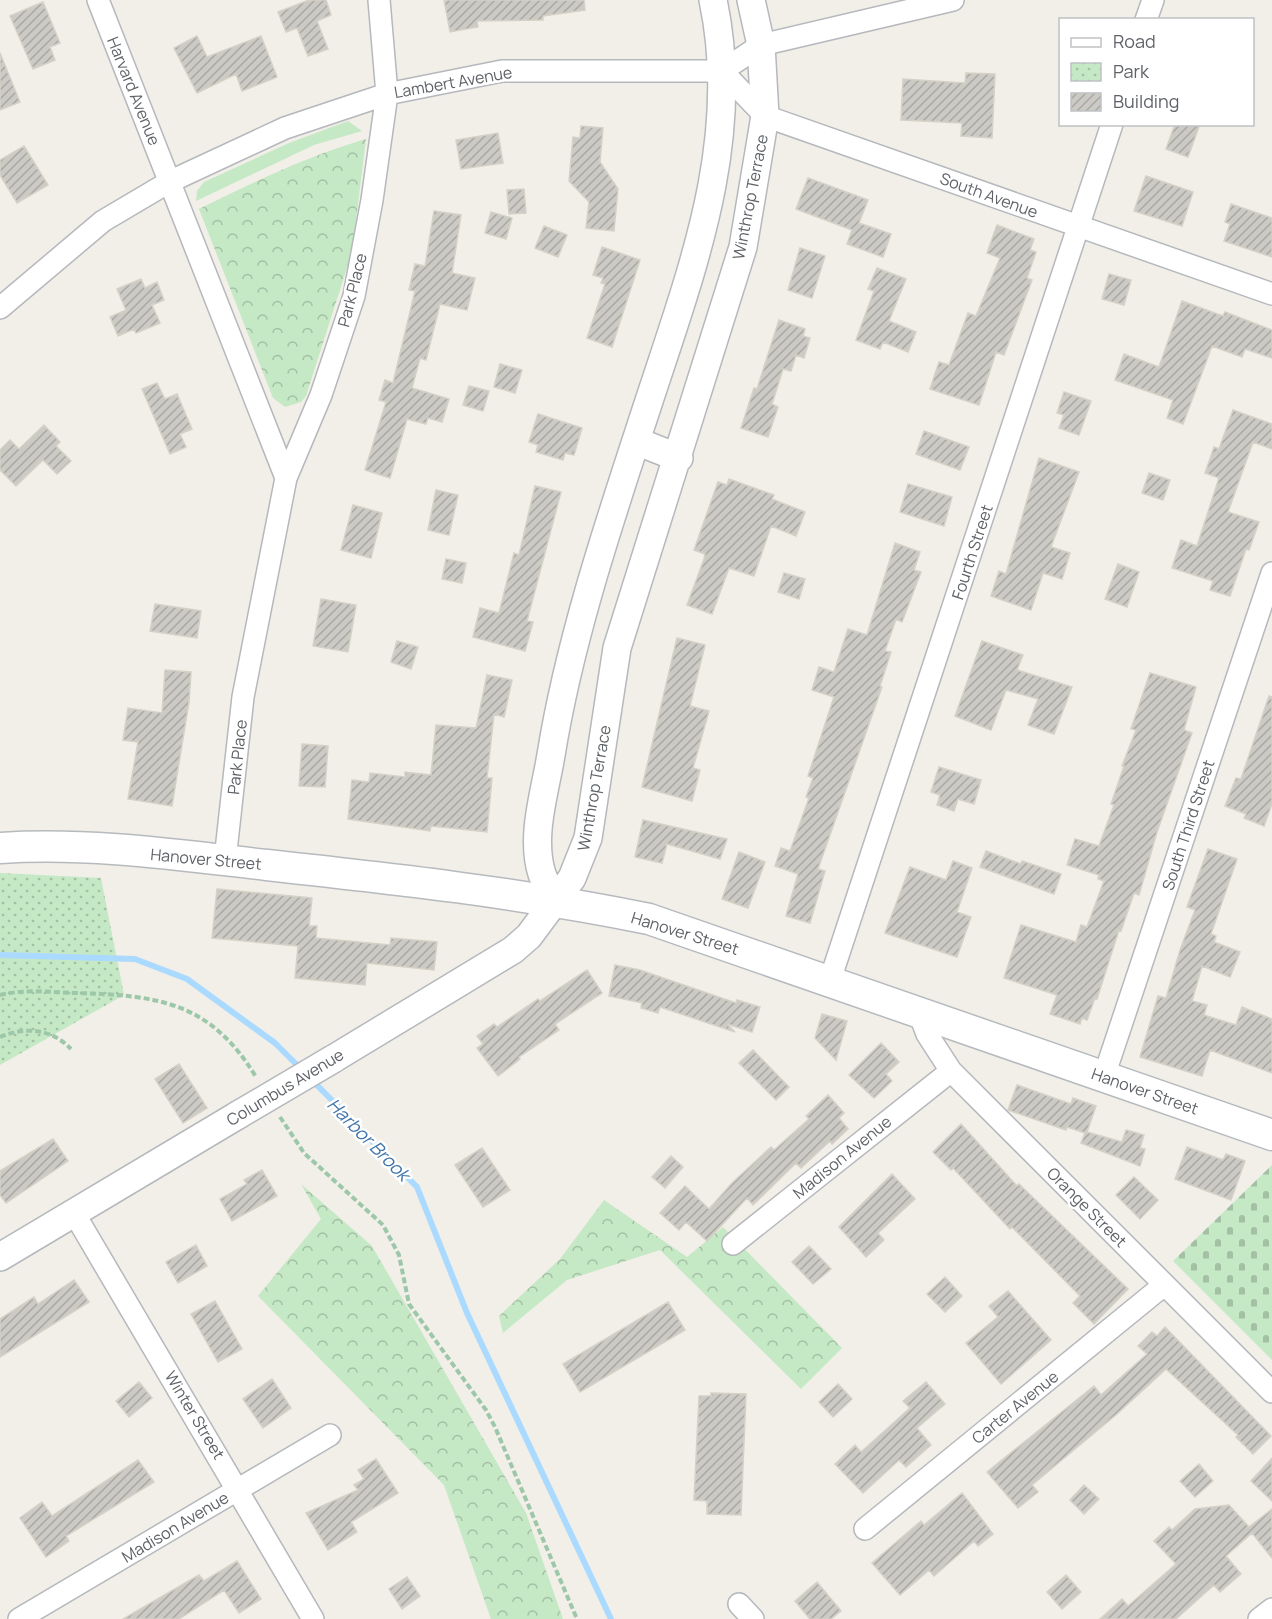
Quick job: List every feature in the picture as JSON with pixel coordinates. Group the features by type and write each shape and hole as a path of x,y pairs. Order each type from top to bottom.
{"main road":[{"name":"Hanover Street","path":"0,848 38,846 84,848 225,860 555,900 649,918 1272,1135"}],"street":[{"name":"Harvard Avenue","path":"98,0 170,182"},
{"name":"Park Place","path":"225,860 243,697 286,478 321,395 354,296 372,200 387,94 379,0"},
{"path":"555,900 543,875 538,836 557,717 575,640 706,220 721,141 722,71 713,0"},
{"name":"Winthrop Terrace","path":"555,900 572,878 588,838 615,653 679,458 743,247 765,116 761,45 751,0"},
{"path":"722,71 761,45 953,0"},
{"path":"1147,18 1153,0"},
{"name":"Lambert Avenue","path":"0,308 103,221 170,182 285,128 387,94 502,71 722,71"},
{"name":"South Avenue","path":"722,71 765,116 1272,294"},
{"name":"Fourth Street","path":"830,980 1112,126"},
{"path":"170,182 286,478"},
{"path":"636,441 679,458"},
{"name":"South Third Street","path":"1104,1076 1272,573"},
{"path":"575,640 615,653"},
{"name":"Columbus Avenue","path":"0,1257 513,950 529,936 555,900"},
{"name":"Orange Street","path":"918,1010 927,1034 951,1071 1272,1392"},
{"name":"Madison Avenue","path":"733,1244 951,1071"},
{"name":"Winter Street","path":"74,1213 314,1619"},
{"name":"Carter Avenue","path":"865,1529 1164,1285"},
{"name":"Madison Avenue","path":"20,1619 330,1435"},
{"path":"1259,1619 1272,1609"}],"path":[{"path":"0,995 32,992 121,994 180,1007 202,1017 222,1031 245,1059 262,1087"},
{"path":"0,1036 25,1030 47,1032 62,1040 71,1049"},
{"path":"279,1115 304,1153 322,1172 368,1209 394,1242 409,1304 486,1410 577,1619"}],"green space":[{"path":"348,121 362,131 314,145 196,201 197,191 204,182 289,143"},
{"path":"366,139 352,252 306,396 301,402 285,407 273,398 199,209 260,179"},
{"path":"0,873 101,878 124,995 0,1065"},
{"path":"1272,1165 1272,1360 1173,1261"},
{"path":"301,1184 372,1246 526,1513 563,1619 491,1619 444,1485 258,1296 321,1219"},
{"path":"604,1200 687,1257 723,1227 842,1348 801,1389 660,1250 567,1280 503,1333 499,1316 560,1259"}],"building":[{"path":"309,0 326,0 331,15 317,21 328,49 308,56 297,28 286,32 278,12"},
{"path":"444,0 584,0 585,10 543,16 543,20 477,21 478,27 450,32"},
{"path":"43,2 60,43 50,47 55,60 33,69 10,16"},
{"path":"197,36 207,57 261,36 277,77 242,91 236,74 197,93 174,48"},
{"path":"0,53 20,102 0,110"},
{"path":"966,73 995,74 992,138 961,136 962,123 901,120 903,79 965,83"},
{"path":"581,126 603,128 600,162 618,189 614,231 586,228 589,202 569,181 573,137 580,138"},
{"path":"1174,126 1199,126 1188,157 1166,149"},
{"path":"498,133 503,163 461,169 456,140"},
{"path":"24,146 48,185 17,203 0,175 0,160"},
{"path":"1146,176 1193,192 1182,226 1134,211"},
{"path":"808,178 868,200 859,223 891,234 883,257 847,244 852,230 796,209"},
{"path":"524,189 526,213 509,214 507,190"},
{"path":"1231,204 1272,218 1272,257 1224,241 1230,224 1225,222"},
{"path":"434,211 461,215 452,273 475,278 467,310 440,304 426,360 420,358 412,388 449,399 442,422 428,418 426,424 407,419 390,478 365,470 386,402 379,400 385,380 393,383 415,291 409,290 415,264 425,266"},
{"path":"491,212 512,218 506,239 485,233"},
{"path":"997,225 1034,239 1030,250 1036,252 1027,278 1032,280 1004,355 996,352 979,405 930,389 939,362 949,365 968,313 976,316 1000,258 987,253"},
{"path":"544,226 567,235 558,257 535,248"},
{"path":"602,247 640,260 612,347 587,338 605,284 601,283 603,278 593,275"},
{"path":"800,248 825,256 812,298 788,290"},
{"path":"877,268 906,279 889,321 916,332 908,352 883,342 880,349 856,340 874,291 868,289"},
{"path":"1109,274 1131,280 1124,305 1102,299"},
{"path":"141,279 145,288 157,282 164,300 152,305 160,323 136,333 134,329 118,336 110,317 126,310 117,289"},
{"path":"1182,301 1223,316 1225,312 1272,330 1272,358 1245,349 1242,357 1212,346 1183,424 1167,418 1173,400 1115,380 1124,354 1159,367"},
{"path":"779,320 805,329 803,336 810,338 804,358 796,355 791,371 783,369 772,404 778,407 768,437 741,428 754,388 757,389"},
{"path":"500,364 522,370 515,393 494,387"},
{"path":"157,383 165,399 177,394 192,429 180,434 186,447 170,454 142,389"},
{"path":"469,386 489,391 483,411 463,405"},
{"path":"1064,392 1091,401 1079,435 1059,428 1064,415 1057,413"},
{"path":"1233,410 1272,424 1272,449 1253,442 1228,512 1259,522 1249,550 1246,549 1230,596 1210,590 1213,581 1172,568 1181,540 1197,546 1219,478 1205,473 1214,447 1219,449"},
{"path":"538,414 582,428 574,455 565,453 563,460 536,452 538,445 529,442"},
{"path":"44,425 60,442 56,446 71,461 57,474 43,460 16,486 0,470 0,450 10,440 19,449"},
{"path":"924,431 969,447 960,470 916,454"},
{"path":"1039,458 1079,472 1051,547 1070,553 1062,579 1043,573 1031,610 991,596 999,571 1006,574"},
{"path":"1149,473 1170,480 1163,500 1142,493"},
{"path":"729,479 774,495 772,499 805,512 796,536 771,526 754,576 729,568 712,614 687,605 705,554 694,550 718,482 727,485"},
{"path":"908,484 952,497 944,526 900,512"},
{"path":"535,486 561,492 527,621 533,622 525,651 473,637 480,608 499,613 514,553 519,555"},
{"path":"436,490 458,495 449,535 428,530"},
{"path":"353,505 382,513 371,558 341,550"},
{"path":"895,543 920,552 914,570 921,572 902,622 896,619 885,651 891,652 880,686 882,687 818,869 825,871 810,923 786,916 798,874 775,866 781,848 790,851 809,798 806,797 813,778 808,776 834,697 812,690 819,667 834,672 848,629 867,635"},
{"path":"446,559 466,563 462,583 442,579"},
{"path":"1118,564 1139,572 1127,607 1105,599"},
{"path":"784,573 805,579 799,599 778,592"},
{"path":"321,599 356,605 348,652 313,646"},
{"path":"155,604 201,611 197,638 150,631"},
{"path":"677,638 705,645 690,706 709,711 693,768 700,770 692,801 642,787"},
{"path":"397,641 418,647 411,669 391,662"},
{"path":"982,641 1023,655 1017,670 1072,687 1054,734 1028,725 1038,699 1006,690 991,730 955,716"},
{"path":"165,670 191,672 189,702 172,806 128,799 138,742 123,740 128,708 162,713"},
{"path":"1150,673 1196,687 1184,730 1192,733 1157,832 1139,895 1134,893 1121,931 1119,930 1097,999 1095,998 1087,1020 1082,1018 1080,1024 1050,1014 1057,995 1004,978 1021,925 1076,942 1081,925 1087,927 1104,881 1098,879 1099,875 1067,865 1075,839 1099,846 1114,805 1111,804 1124,766 1122,766 1136,730 1131,729"},
{"path":"487,675 512,680 504,717 494,714 487,778 492,778 487,832 431,826 430,831 348,819 352,780 369,782 370,773 405,777 405,772 431,775 436,725 476,728"},
{"path":"1269,696 1272,697 1272,804 1264,826 1244,818 1246,814 1225,806 1236,778 1241,779"},
{"path":"302,744 328,746 325,787 299,786"},
{"path":"939,767 981,780 974,804 958,799 954,811 937,805 940,795 931,792"},
{"path":"643,820 727,839 720,859 667,844 662,863 635,857"},
{"path":"1208,849 1237,859 1211,934 1216,936 1214,942 1240,952 1230,977 1202,966 1192,1001 1207,1005 1204,1015 1236,1025 1242,1007 1272,1019 1272,1073 1210,1050 1202,1076 1140,1057 1158,996 1166,998 1195,910 1187,907"},
{"path":"986,851 1021,864 1022,861 1061,874 1054,894 980,867"},
{"path":"739,852 765,862 748,908 722,899"},
{"path":"953,861 972,868 957,912 971,917 957,957 885,933 910,867 946,880"},
{"path":"217,889 312,898 309,926 317,926 316,938 390,945 391,938 437,942 434,970 367,963 365,985 295,978 298,946 212,938"},
{"path":"615,965 640,970 736,1003 737,1000 760,1007 752,1032 727,1024 735,1032 660,1007 658,1013 641,1008 642,1003 609,996"},
{"path":"587,970 602,993 555,1024 559,1030 519,1057 520,1059 498,1076 477,1048 483,1044 477,1036 494,1024 497,1027"},
{"path":"822,1014 847,1021 836,1060 815,1038"},
{"path":"881,1043 899,1062 886,1074 892,1081 874,1098 849,1075"},
{"path":"753,1050 789,1087 776,1100 739,1063"},
{"path":"179,1064 207,1108 183,1123 155,1079"},
{"path":"1017,1085 1071,1104 1073,1098 1096,1106 1087,1132 1122,1142 1126,1130 1144,1135 1140,1148 1145,1149 1140,1166 1081,1143 1085,1133 1067,1127 1066,1130 1008,1110"},
{"path":"828,1095 844,1113 839,1118 848,1129 832,1144 830,1141 801,1168 796,1163 753,1205 747,1198 707,1241 686,1222 679,1230 660,1213 685,1186 709,1209 732,1183 771,1147 774,1150 809,1119 806,1116"},
{"path":"961,1124 1017,1186 1019,1184 1128,1289 1094,1324 1073,1303 1080,1296 1012,1227 1010,1229 953,1168 951,1170 933,1152"},
{"path":"53,1139 68,1161 6,1203 0,1195 0,1171"},
{"path":"1187,1147 1223,1160 1226,1154 1245,1161 1231,1200 1175,1179"},
{"path":"482,1148 510,1190 483,1207 455,1165"},
{"path":"671,1156 683,1167 665,1188 652,1177"},
{"path":"262,1170 277,1196 232,1221 220,1199 247,1184 244,1180"},
{"path":"892,1174 915,1199 878,1233 884,1240 866,1257 839,1227"},
{"path":"1134,1177 1158,1200 1140,1219 1116,1195"},
{"path":"196,1245 207,1266 178,1283 166,1262"},
{"path":"809,1246 831,1269 813,1284 792,1262"},
{"path":"945,1277 962,1296 945,1312 927,1294"},
{"path":"74,1280 89,1302 0,1357 0,1319 34,1297 38,1304"},
{"path":"1008,1291 1051,1340 1001,1384 966,1343 998,1317 989,1306"},
{"path":"215,1301 242,1349 218,1362 191,1314"},
{"path":"668,1302 685,1330 580,1392 563,1364"},
{"path":"1165,1327 1271,1436 1253,1454 1236,1437 1238,1435 1166,1369 1117,1414 1032,1485 1038,1492 1018,1508 987,1472 1094,1386 1101,1395 1147,1354 1138,1346 1152,1332 1157,1336"},
{"path":"272,1379 291,1408 263,1428 243,1399"},
{"path":"139,1382 152,1398 129,1417 116,1401"},
{"path":"926,1382 945,1404 917,1428 931,1445 906,1467 899,1460 863,1493 835,1464 855,1445 861,1452 910,1408 903,1401"},
{"path":"838,1384 852,1399 833,1417 819,1402"},
{"path":"711,1393 746,1394 741,1515 707,1514 707,1501 694,1500 699,1396 711,1396"},
{"path":"1272,1458 1272,1501 1251,1481"},
{"path":"376,1459 398,1493 351,1522 357,1532 328,1550 306,1513 358,1490 354,1485 364,1479 358,1470"},
{"path":"138,1460 154,1482 66,1536 69,1541 46,1557 20,1518 42,1502 52,1516"},
{"path":"1199,1464 1213,1481 1195,1497 1180,1481"},
{"path":"1084,1485 1099,1499 1084,1514 1070,1500"},
{"path":"962,1493 993,1534 978,1546 974,1541 934,1576 929,1570 900,1595 872,1563 921,1521 924,1525"},
{"path":"1229,1505 1249,1527 1272,1509 1272,1558 1252,1533 1226,1556 1241,1574 1220,1592 1214,1585 1176,1619 1100,1619 1122,1599 1128,1606 1176,1564 1154,1541 1169,1527 1172,1530 1195,1509"},
{"path":"237,1561 261,1599 239,1613 224,1590 179,1619 123,1619 199,1575 204,1581"},
{"path":"1066,1575 1081,1592 1062,1609 1047,1592"},
{"path":"407,1577 420,1596 402,1609 389,1589"},
{"path":"817,1582 841,1611 831,1619 810,1619 795,1601"}],"waterway":[{"name":"Harbor Brook","path":"0,955 135,959 187,979 275,1043 301,1069"},
{"name":"Harbor Brook","path":"312,1080 417,1187 467,1313 611,1619"}]}
